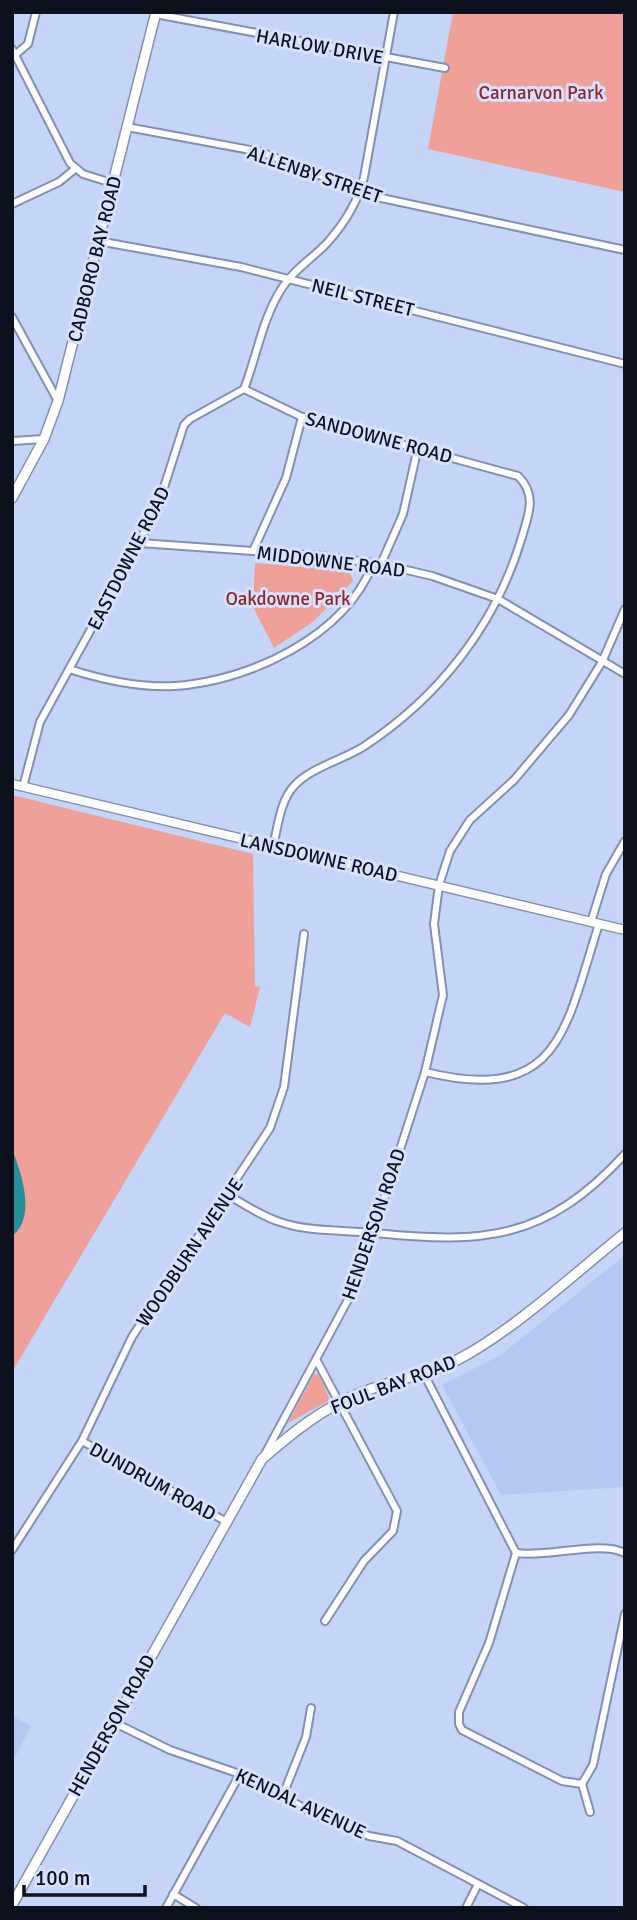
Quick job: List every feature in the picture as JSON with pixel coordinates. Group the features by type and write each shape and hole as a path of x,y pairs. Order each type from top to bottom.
{"main road":[{"name":"CADBORO BAY ROAD","path":"12,498 44,439 58,401 155,13"},
{"name":"FOUL BAY ROAD","path":"262,1459 298,1428 341,1401 389,1382 424,1374 486,1343 625,1233"},
{"name":"HENDERSON ROAD","path":"12,1905 262,1459"}],"street":[{"path":"36,12 28,44 14,52 75,169 112,183"},
{"path":"244,389 266,320 288,278 326,244 360,192 394,12"},
{"name":"HARLOW DRIVE","path":"155,13 445,68"},
{"name":"ALLENBY STREET","path":"127,127 261,152 360,192 625,250"},
{"path":"12,204 59,182 75,169"},
{"name":"NEIL STREET","path":"98,242 288,278 625,364"},
{"path":"12,317 58,401"},
{"name":"SANDOWNE ROAD","path":"244,389 302,417 518,476 530,491 530,509 510,573 498,599"},
{"name":"EASTDOWNE ROAD","path":"23,787 40,722 140,543 164,494 184,425 244,389"},
{"path":"253,551 286,478 302,417"},
{"path":"12,441 44,439"},
{"path":"381,564 403,514 418,447"},
{"name":"MIDDOWNE ROAD","path":"140,543 381,564 456,583 498,599 625,674"},
{"path":"69,669 116,682 149,685 202,683 229,676 267,662 318,630 359,589 373,564"},
{"path":"273,846 286,796 293,787 384,732 429,694 461,659 498,599"},
{"name":"HENDERSON ROAD","path":"262,1459 350,1296 425,1072 443,995 434,924 439,885 450,851 463,830 553,737 602,662 625,609"},
{"name":"LANSDOWNE ROAD","path":"12,785 625,930"},
{"path":"425,1072 471,1082 495,1081 516,1075 540,1062 552,1049 570,1018 606,874 625,841"},
{"name":"WOODBURN AVENUE","path":"12,1550 82,1441 132,1337 260,1147 278,1110 288,1064 304,934"},
{"path":"228,1195 282,1223 454,1240 511,1230 556,1211 583,1193 625,1154"},
{"path":"317,1361 394,1502 396,1521 393,1531 364,1561 325,1621"},
{"path":"424,1374 516,1553 489,1643 458,1712 458,1724 470,1736 562,1781 582,1784"},
{"name":"DUNDRUM ROAD","path":"82,1441 225,1521"},
{"path":"516,1553 610,1549 625,1553"},
{"path":"590,1812 582,1784 593,1765 625,1614"},
{"path":"282,1796 306,1737 312,1708"},
{"name":"KENDAL AVENUE","path":"113,1723 170,1750 240,1774 316,1814 369,1836 397,1841 524,1908"},
{"path":"166,1908 240,1774"},
{"path":"466,1908 478,1884"},
{"path":"173,1894 196,1908"}],"shaded area":[{"path":"12,1149 23,1182 25,1207 20,1228 12,1236"},
{"path":"625,1255 625,1487 501,1495 442,1385 501,1355"},
{"path":"12,1716 31,1726 12,1763"}],"green space":[{"name":"Carnarvon Park","path":"453,12 625,12 625,192 428,149"},
{"name":"Oakdowne Park","path":"255,563 345,570 350,573 353,581 314,621 274,648 253,607"},
{"path":"12,795 253,854 255,986 260,987 250,1027 225,1013 12,1372"},
{"path":"314,1374 319,1374 330,1400 288,1423"}]}
